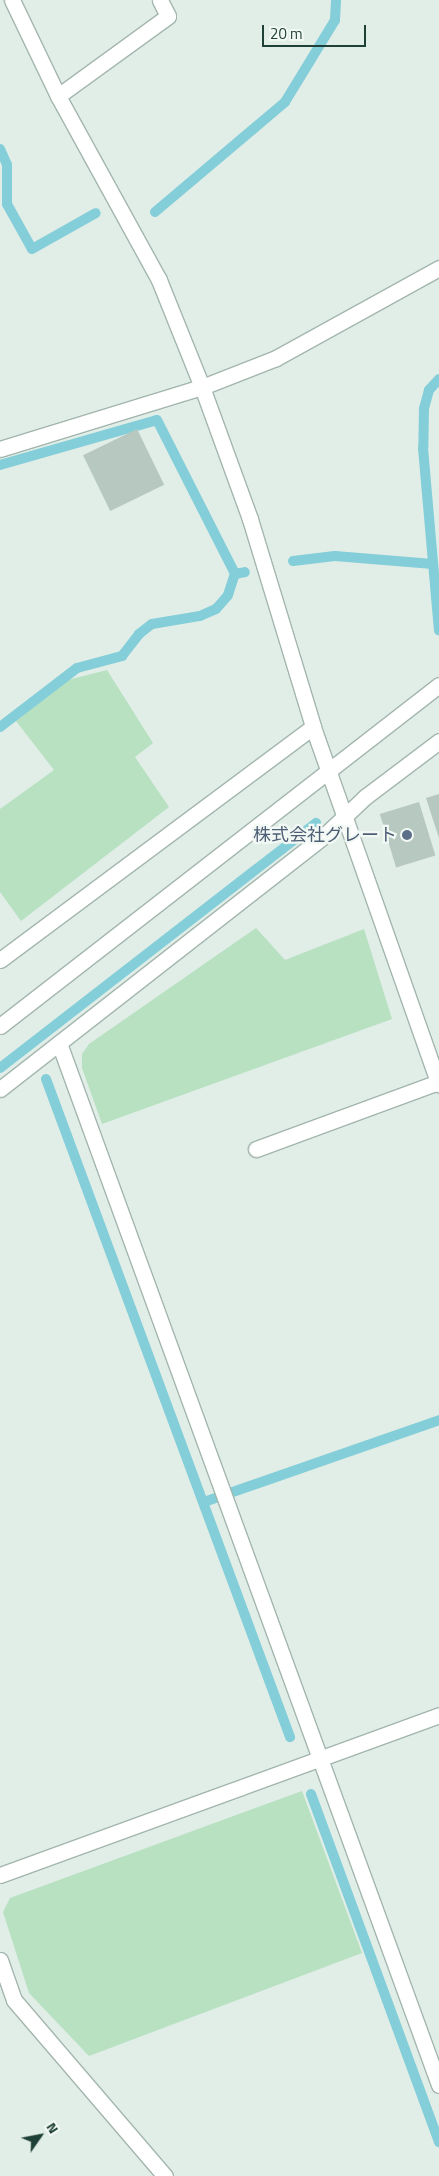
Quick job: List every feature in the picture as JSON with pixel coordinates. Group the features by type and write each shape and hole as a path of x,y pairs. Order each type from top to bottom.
{"street":[{"path":"12,0 58,96 159,280 202,387 250,519 313,727 331,771 439,1083 256,1149"},
{"path":"58,96 168,16 160,0"},
{"path":"0,449 202,387 276,358 439,268"},
{"path":"0,1026 331,771 439,685"},
{"path":"0,960 313,727"},
{"path":"0,1089 439,741"},
{"path":"59,1044 439,2085"},
{"path":"0,1875 320,1760 439,1715"},
{"path":"0,1960 14,2000 165,2176"}],"green space":[{"path":"107,670 153,743 135,757 169,807 21,921 0,892 0,809 54,770 16,721 68,680"},
{"path":"256,928 285,960 364,929 392,1019 102,1124 82,1068 82,1054 89,1044"},
{"path":"302,1791 362,1953 89,2056 29,1993 3,1912 10,1898"}],"building":[{"path":"137,429 164,485 110,511 83,455"},
{"path":"439,794 439,838 426,798"},
{"path":"419,802 435,856 396,868 380,814"}],"waterway":[{"path":"155,212 285,102 335,20 336,0"},
{"path":"0,149 7,165 7,204 32,249 96,213"},
{"path":"439,379 429,390 424,409 423,448 439,630"},
{"path":"0,465 157,420 235,574 245,572"},
{"path":"293,561 335,556 433,564"},
{"path":"0,727 77,668 122,656 139,634 152,624 200,616 216,609 228,595 235,574"},
{"path":"0,1068 316,823"},
{"path":"46,1079 290,1737"},
{"path":"204,1502 439,1420"},
{"path":"311,1794 439,2142"}],"place":[{"name":"株式会社グレート","path":"407,835"}]}
